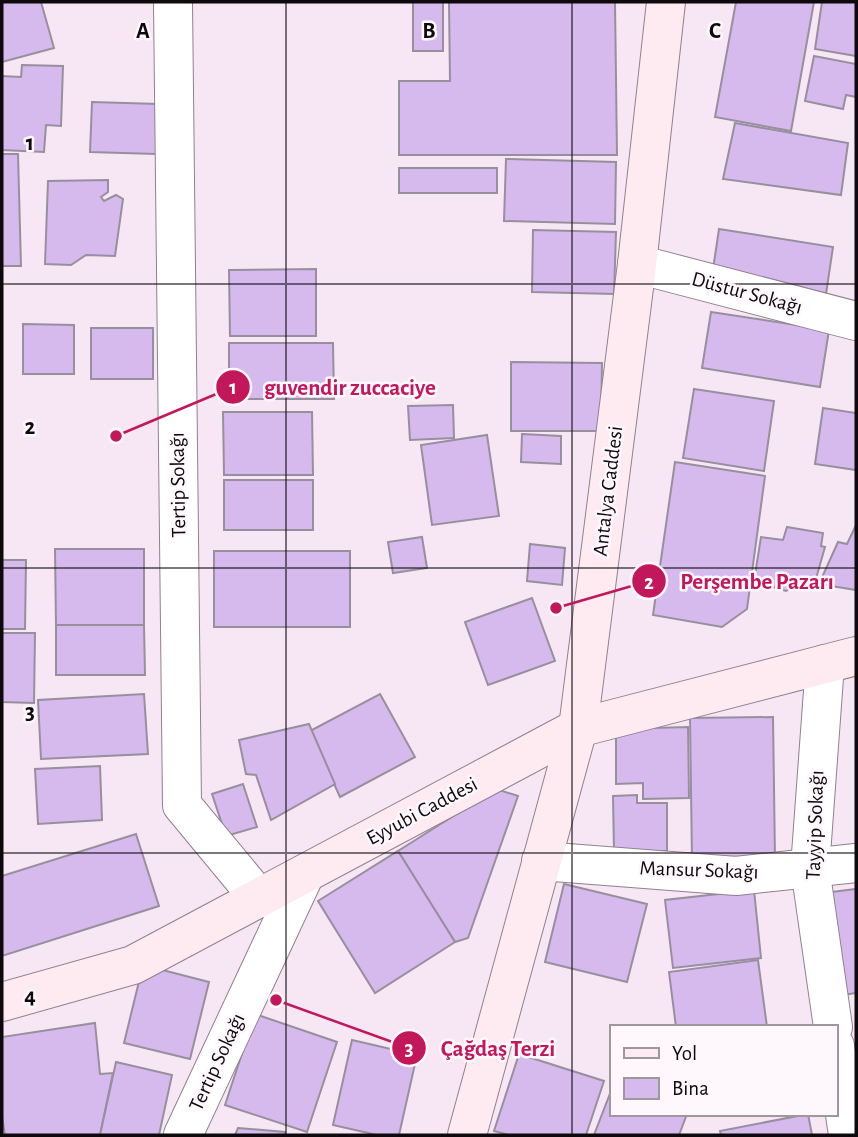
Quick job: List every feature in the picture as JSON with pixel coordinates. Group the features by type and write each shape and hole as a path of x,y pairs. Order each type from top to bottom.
{"street":[{"name":"Tertip Sokağı","path":"173,2 182,805 259,898"},
{"name":"Antalya Caddesi","path":"467,1135 578,728 637,264 666,2"},
{"name":"Düstur Sokağı","path":"637,264 856,321"},
{"name":"Eyyubi Caddesi","path":"2,1002 134,965 578,728 841,660"},
{"name":"Tayyip Sokağı","path":"832,1025 810,868 841,660"},
{"name":"Mansur Sokağı","path":"541,861 736,876 856,863"},
{"name":"Tertip Sokağı","path":"183,1135 305,874"},
{"path":"837,1059 848,1135"}],"building":[{"path":"2,2 41,2 54,48 2,62"},
{"path":"413,2 443,2 443,51 413,51"},
{"path":"449,2 615,2 617,155 399,155 399,81 450,81"},
{"path":"736,2 814,2 791,131 715,117"},
{"path":"822,2 856,2 856,56 815,49"},
{"path":"814,56 856,64 856,97 846,95 843,109 805,101"},
{"path":"22,65 63,66 61,126 46,125 44,152 2,150 2,76 21,77"},
{"path":"92,102 158,104 156,154 90,152"},
{"path":"735,123 848,143 841,195 723,179"},
{"path":"2,154 18,154 21,266 2,266"},
{"path":"506,159 616,162 615,224 504,221"},
{"path":"399,168 497,168 497,193 399,193"},
{"path":"108,180 108,192 101,197 104,201 116,195 123,199 115,256 86,255 71,265 45,264 48,181"},
{"path":"719,229 833,247 826,294 712,276"},
{"path":"533,230 616,232 614,294 532,292"},
{"path":"316,269 316,336 230,336 229,270"},
{"path":"711,312 829,330 820,387 702,368"},
{"path":"23,324 74,325 74,374 23,374"},
{"path":"91,328 153,328 153,379 91,379"},
{"path":"229,343 333,343 334,399 229,399"},
{"path":"511,362 602,363 601,431 511,431"},
{"path":"694,389 774,401 764,471 683,458"},
{"path":"453,405 454,438 410,440 408,406"},
{"path":"823,408 856,413 856,470 815,464"},
{"path":"223,412 312,412 313,475 224,475"},
{"path":"522,434 561,436 561,464 521,462"},
{"path":"487,435 499,516 432,525 421,445"},
{"path":"675,462 765,476 747,609 722,627 653,615"},
{"path":"224,480 313,480 313,530 224,530"},
{"path":"856,525 856,590 819,584 838,542 847,544"},
{"path":"787,527 823,533 821,546 825,547 813,589 794,586 786,591 754,581 761,537 783,540"},
{"path":"422,537 427,568 393,573 388,542"},
{"path":"530,544 565,548 562,585 527,581"},
{"path":"55,549 144,549 144,625 56,625"},
{"path":"214,551 350,551 350,627 214,627"},
{"path":"2,560 26,560 25,629 2,629"},
{"path":"532,598 555,661 488,685 465,622"},
{"path":"56,625 144,625 145,675 56,675"},
{"path":"2,633 35,633 34,703 2,702"},
{"path":"144,694 148,754 41,759 38,700"},
{"path":"380,694 415,757 340,797 310,731"},
{"path":"773,717 775,859 692,860 690,718"},
{"path":"309,724 335,784 271,820 256,775 246,774 239,740"},
{"path":"688,727 689,798 643,799 643,783 616,784 616,729"},
{"path":"100,766 102,820 38,824 35,769"},
{"path":"243,784 257,827 226,836 212,794"},
{"path":"496,789 518,796 468,938 455,942 398,851"},
{"path":"637,795 637,803 667,803 667,851 614,851 613,796"},
{"path":"136,834 159,906 2,956 2,876"},
{"path":"398,851 455,942 375,993 318,901"},
{"path":"564,884 647,904 627,982 545,962"},
{"path":"856,889 856,993 843,995 823,893"},
{"path":"754,890 761,958 673,968 665,900"},
{"path":"758,960 767,1025 676,1025 669,972"},
{"path":"143,965 209,982 190,1059 124,1043"},
{"path":"255,1014 337,1042 307,1132 225,1105"},
{"path":"95,1023 100,1074 113,1073 100,1135 5,1135 2,1117 2,1037"},
{"path":"352,1040 417,1055 399,1135 377,1135 333,1125"},
{"path":"519,1054 604,1081 586,1135 509,1135 494,1131"},
{"path":"116,1062 172,1075 159,1135 100,1135"},
{"path":"610,1094 610,1116 686,1116 679,1135 594,1135"},
{"path":"808,1116 812,1135 721,1135 720,1131"},
{"path":"238,1128 285,1132 285,1135 235,1135"}],"place":[{"name":"guvendir zuccaciye","path":"116,436"},
{"name":"Perşembe Pazarı","path":"556,608"},
{"name":"Çağdaş Terzi","path":"276,1000"}]}
